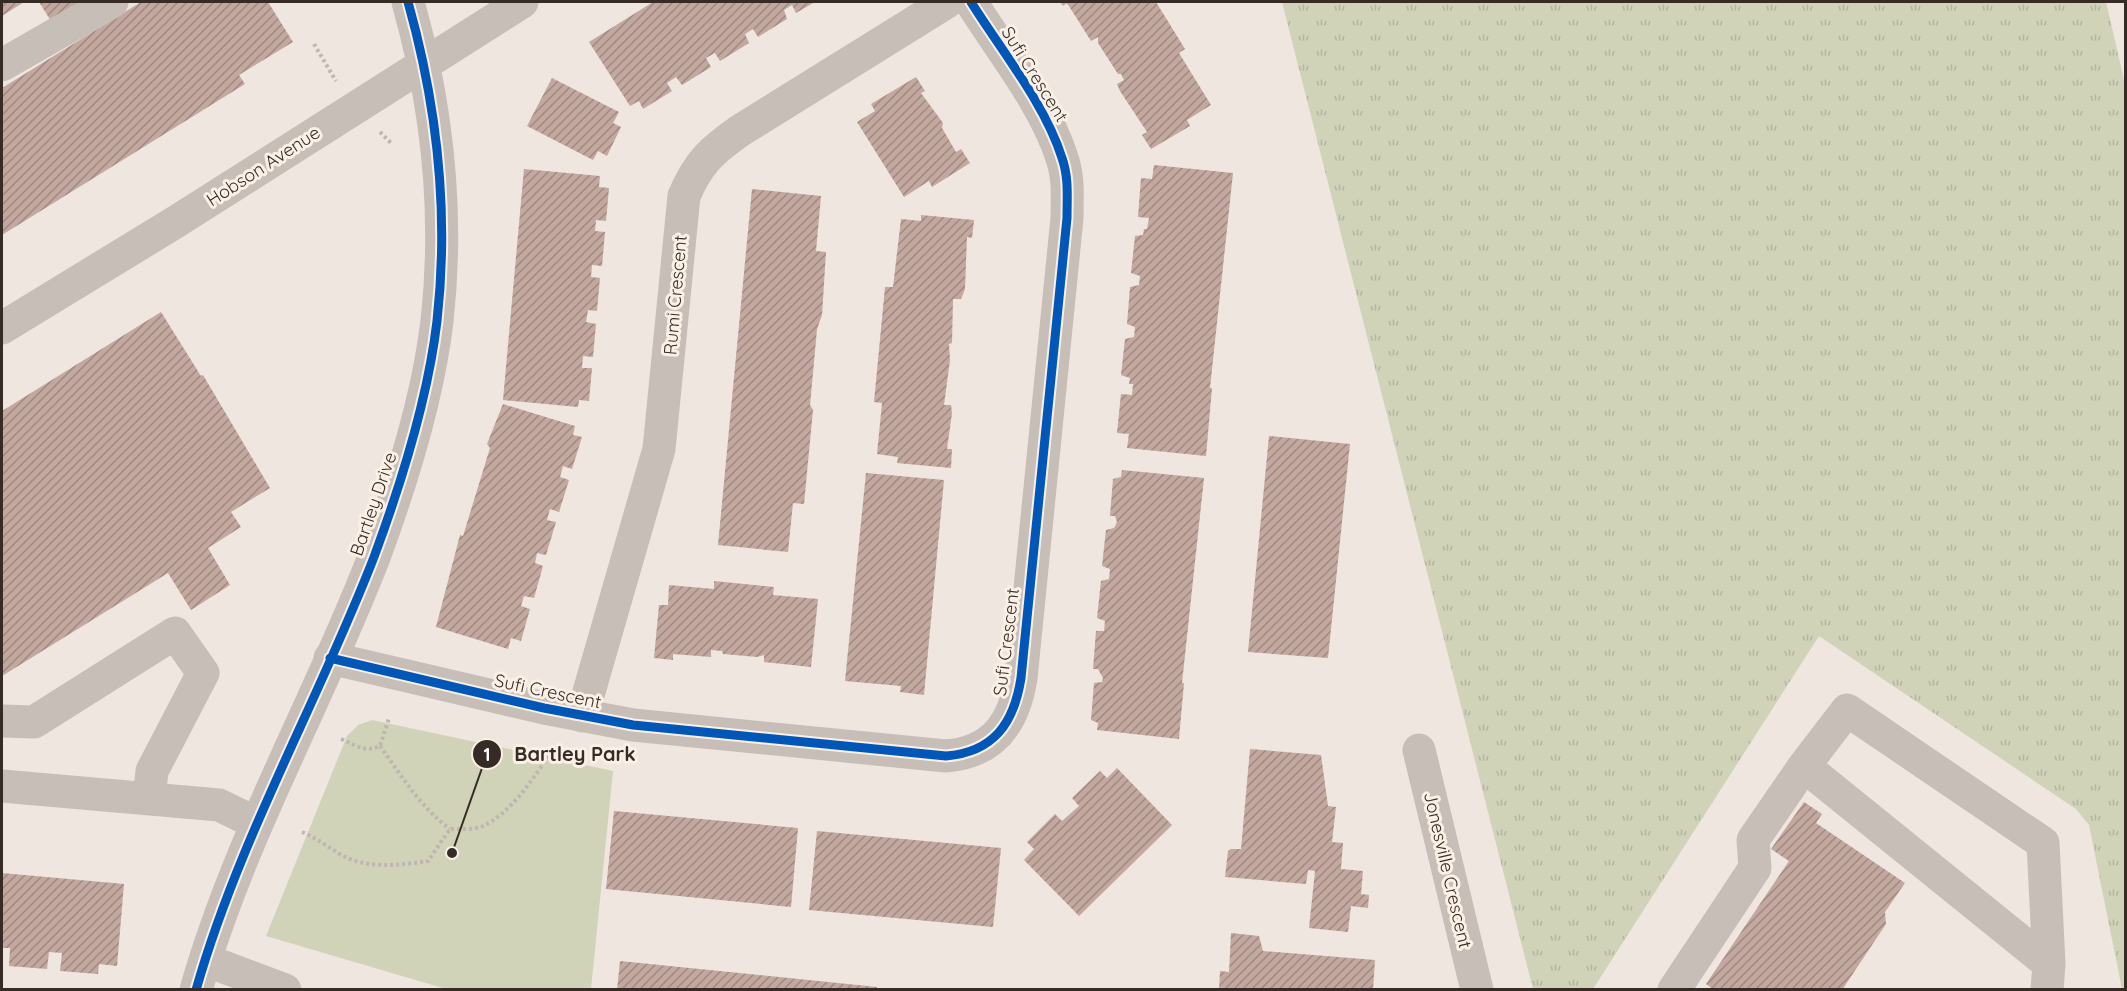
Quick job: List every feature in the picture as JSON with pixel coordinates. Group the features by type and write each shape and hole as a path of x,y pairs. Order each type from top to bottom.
{"street":[{"path":"2,65 112,2"},
{"name":"Bartley Drive","path":"200,975 256,823 374,556 407,456 437,322 442,223 436,133 424,63 408,2"},
{"name":"Hobson Avenue","path":"2,328 174,223 522,2"},
{"name":"Rumi Crescent","path":"582,716 659,449 684,196 695,170 713,150 741,130 947,2"},
{"name":"Sufi Crescent","path":"330,658 383,672 633,725 946,756 961,755 998,735 1012,717 1021,678 1067,218 1068,184 1053,134 971,2"},
{"path":"2,721 34,722 175,633 203,673 152,771 149,799"},
{"path":"1674,990 1755,868 1753,840 1804,766 1847,710 2043,843 2048,977"},
{"name":"Jonesville Crescent","path":"1419,750 1477,990"},
{"path":"1804,766 2048,977"},
{"path":"2,786 219,805 256,823"},
{"path":"200,975 285,990"}],"path":[{"path":"314,44 338,84"},
{"path":"378,129 392,144"},
{"path":"380,746 389,718"},
{"path":"341,739 358,748 370,750 380,746"},
{"path":"380,746 414,794 438,820 450,829 483,826 502,811 533,780 550,753"},
{"path":"302,832 319,838 352,860 402,865 428,861 450,829"}],"green space":[{"path":"1282,2 2106,2 2126,88 2125,989 2122,989 2089,825 2076,809 1819,636 1593,989 1533,989"},
{"path":"372,720 613,771 591,989 446,989 266,936 347,736 358,725"}],"building":[{"path":"2,2 24,2 2,16"},
{"path":"39,2 82,2 51,21"},
{"path":"141,2 268,2 293,42 239,75 245,84 2,235 2,88"},
{"path":"653,2 815,2 796,13 792,5 784,10 787,19 758,37 753,29 745,34 749,43 720,61 715,53 706,58 711,67 682,85 676,77 667,83 672,91 643,109 639,101 630,106 589,42"},
{"path":"1060,2 1156,2 1185,49 1179,53 1211,105 1187,120 1190,126 1151,149 1142,135 1147,132 1117,84 1124,80 1121,74 1118,74 1098,43 1098,37 1091,41 1067,3 1063,6"},
{"path":"916,77 925,91 921,93 943,123 942,128 956,152 961,149 970,163 932,187 929,181 904,197 857,122 875,111 871,104"},
{"path":"552,78 619,112 613,123 621,127 607,156 598,151 593,160 527,126"},
{"path":"1154,165 1233,173 1210,388 1212,388 1206,456 1127,448 1129,434 1117,433 1121,394 1132,395 1133,384 1129,384 1130,378 1121,375 1125,339 1134,337 1135,327 1127,324 1130,287 1139,285 1140,276 1131,273 1135,236 1143,235 1149,218 1138,217 1141,178 1152,179"},
{"path":"524,169 600,176 599,187 609,188 606,221 596,220 595,231 605,232 602,266 592,265 591,277 600,278 597,311 588,310 586,322 596,324 593,357 583,356 582,368 592,368 589,401 579,400 578,407 503,400"},
{"path":"752,189 821,196 816,251 826,252 822,315 817,329 810,405 813,410 804,504 793,503 788,552 718,545"},
{"path":"921,215 974,220 972,238 967,237 965,289 961,299 953,299 952,343 949,344 950,360 944,405 951,405 952,413 947,449 952,449 951,468 897,463 898,457 877,454 882,403 874,402 885,287 893,287 901,219 921,221"},
{"path":"161,312 201,376 203,375 270,488 231,512 241,527 208,548 230,585 191,610 168,573 2,676 2,411"},
{"path":"503,404 575,426 573,435 582,437 572,469 563,466 560,477 569,480 559,512 550,509 547,520 556,522 546,555 537,553 535,563 543,566 534,598 524,596 521,606 530,609 521,641 511,638 508,649 436,627 460,535 463,536 490,448 487,444"},
{"path":"1269,436 1350,444 1328,658 1248,652"},
{"path":"1122,470 1204,478 1182,683 1184,683 1179,739 1097,730 1098,723 1091,720 1094,683 1102,682 1103,678 1098,669 1093,669 1096,631 1104,631 1105,621 1097,618 1101,581 1109,579 1110,569 1102,566 1106,530 1114,528 1117,522 1115,516 1110,516 1113,479 1121,477"},
{"path":"866,473 944,480 924,695 900,692 901,686 845,681"},
{"path":"714,581 774,587 773,595 818,599 811,667 764,662 764,655 757,657 723,654 722,651 711,650 711,657 673,654 673,660 654,658 659,605 668,605 669,585 714,589"},
{"path":"1250,749 1321,755 1328,806 1336,807 1332,842 1343,843 1341,869 1363,871 1361,894 1369,895 1368,908 1351,906 1348,932 1309,928 1315,871 1308,870 1306,884 1225,877 1228,851 1241,849"},
{"path":"1117,768 1172,825 1079,916 1024,860 1034,849 1027,842 1055,814 1062,821 1079,806 1072,798 1100,771 1107,778"},
{"path":"1804,802 1822,814 1816,823 1905,883 1885,912 1886,924 1842,990 1714,990 1706,984 1789,861 1771,849"},
{"path":"614,811 798,828 791,907 606,889"},
{"path":"817,831 1001,848 993,927 809,910"},
{"path":"2,873 124,884 117,966 99,964 98,974 60,971 62,953 49,952 47,969 9,966 10,948 2,948"},
{"path":"1231,933 1259,936 1263,951 1375,960 1373,990 1219,990 1220,971 1229,972"},
{"path":"620,961 877,987 876,990 617,990"}],"cycle path":[{"path":"196,990 214,934 256,825 329,665 374,557 403,471 427,380 437,321 442,240 441,200 433,120 408,2"},
{"path":"330,658 544,708 633,725 946,756 977,748 999,732 1013,709 1021,678 1067,218 1067,188 1062,158 1045,118 971,2"}],"place":[{"name":"Bartley Park","path":"452,853"}]}
